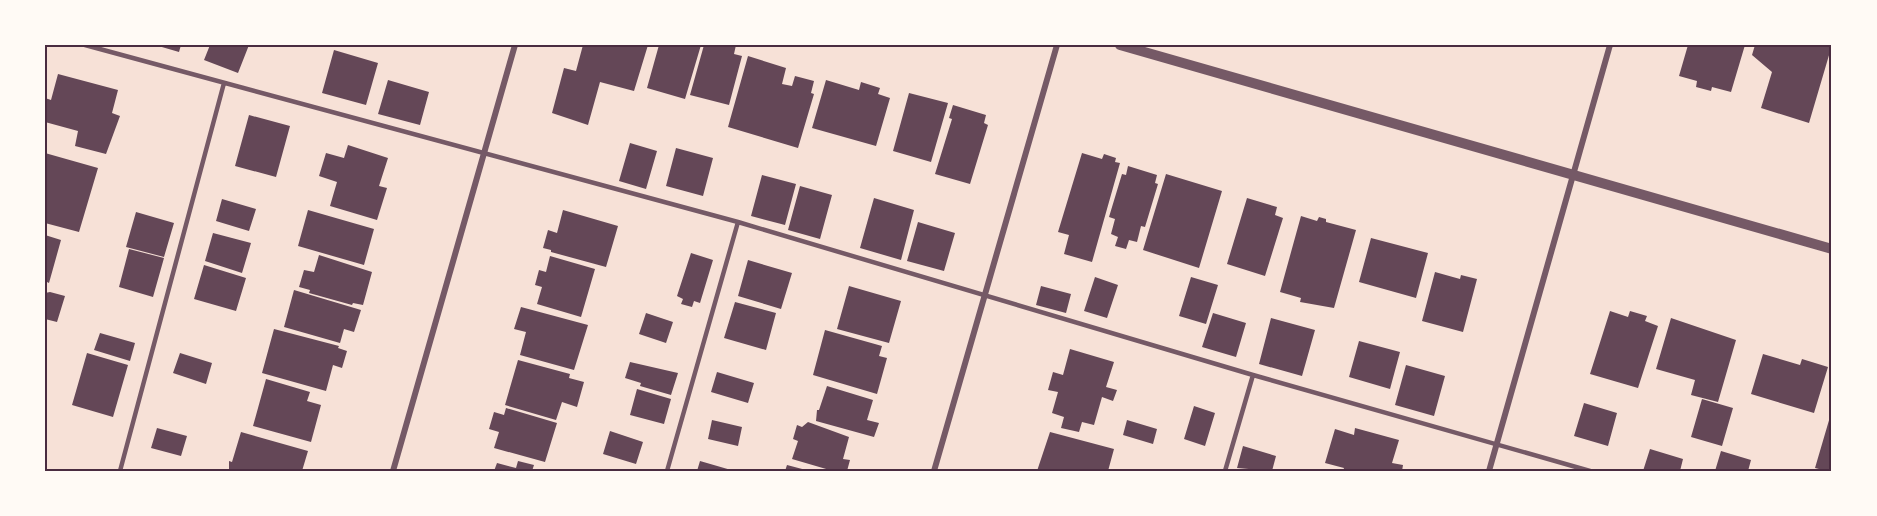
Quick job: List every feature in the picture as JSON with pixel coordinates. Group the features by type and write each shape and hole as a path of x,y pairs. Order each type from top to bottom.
{"street":[{"path":"393,471 515,45"},
{"path":"934,471 1056,45"},
{"path":"1120,45 1832,249"},
{"path":"1489,471 1610,45"}],"lane":[{"path":"86,45 738,222 1252,375 1590,471"},
{"path":"120,471 224,82"},
{"path":"667,471 738,222"},
{"path":"1225,471 1252,375"}],"building":[{"path":"155,45 181,45 179,52"},
{"path":"210,45 249,45 238,73 204,60"},
{"path":"583,45 648,45 634,91 600,82 588,125 552,113 564,68 576,71"},
{"path":"659,45 701,45 685,99 647,88"},
{"path":"704,45 736,45 734,54 742,56 729,105 690,95"},
{"path":"1688,45 1745,45 1731,92 1712,87 1711,91 1696,87 1697,81 1679,76"},
{"path":"1755,45 1832,45 1809,123 1761,108 1772,72 1752,55"},
{"path":"334,50 378,63 366,105 322,93"},
{"path":"748,56 786,68 782,84 792,86 795,76 814,81 811,93 814,94 798,148 728,127"},
{"path":"58,74 118,90 112,113 120,116 106,154 75,146 78,131 45,122 45,98 51,100"},
{"path":"388,80 429,92 420,125 378,114"},
{"path":"826,80 859,90 861,82 880,88 878,94 890,98 876,146 812,128"},
{"path":"909,93 948,103 931,162 893,151"},
{"path":"953,105 986,115 984,123 988,125 970,184 935,174 952,119 949,118"},
{"path":"249,115 290,126 276,177 235,166"},
{"path":"630,143 657,151 646,189 619,181"},
{"path":"348,145 388,158 379,186 387,188 377,220 330,206 337,182 319,176 326,153 344,158"},
{"path":"676,148 713,158 703,196 666,186"},
{"path":"45,153 98,168 79,232 45,223"},
{"path":"1082,153 1102,159 1104,154 1116,158 1115,162 1120,163 1092,262 1064,254 1069,235 1058,232"},
{"path":"1128,166 1157,175 1155,183 1158,184 1145,227 1141,226 1137,242 1129,240 1126,249 1115,246 1118,237 1111,234 1115,219 1109,217 1122,174 1126,175"},
{"path":"1166,174 1222,191 1199,268 1143,250"},
{"path":"762,175 796,184 785,225 751,216"},
{"path":"800,186 832,195 820,239 788,230"},
{"path":"874,198 914,210 901,260 860,248"},
{"path":"1247,198 1277,207 1275,215 1283,218 1265,276 1227,264"},
{"path":"222,199 256,209 249,231 216,221"},
{"path":"308,210 374,229 364,265 298,246"},
{"path":"563,210 618,226 606,267 543,248 548,230 557,233"},
{"path":"136,212 174,223 164,257 126,247"},
{"path":"1301,216 1317,221 1319,217 1326,219 1326,222 1356,230 1334,308 1300,302 1301,298 1280,292"},
{"path":"918,222 955,233 944,271 907,261"},
{"path":"213,233 251,243 242,273 205,261"},
{"path":"45,235 61,240 49,283 45,281"},
{"path":"1371,238 1428,253 1416,298 1359,282"},
{"path":"129,249 164,258 153,297 119,287"},
{"path":"691,253 713,260 700,303 694,301 692,307 681,304 683,299 677,296"},
{"path":"319,255 372,272 363,305 353,303 352,305 309,293 310,290 299,287 304,270 314,272"},
{"path":"550,256 595,269 581,317 537,304 542,287 535,285 539,270 546,272"},
{"path":"748,260 792,273 781,309 738,296"},
{"path":"204,265 246,278 236,311 194,299"},
{"path":"1435,272 1460,279 1461,275 1477,279 1463,332 1422,321"},
{"path":"1095,277 1118,285 1107,318 1084,311"},
{"path":"1191,277 1218,285 1206,324 1179,316"},
{"path":"849,286 901,301 889,343 837,329"},
{"path":"1041,286 1071,294 1066,313 1036,305"},
{"path":"294,290 361,310 354,332 344,329 340,343 284,327"},
{"path":"45,293 65,296 57,322 45,319"},
{"path":"735,302 776,313 766,350 724,338"},
{"path":"521,307 588,325 574,370 520,355 526,332 514,329"},
{"path":"1610,311 1628,317 1630,311 1647,316 1645,321 1658,326 1638,388 1590,374"},
{"path":"646,313 673,322 666,343 639,334"},
{"path":"1213,313 1246,323 1236,357 1202,347"},
{"path":"1271,318 1315,330 1302,376 1259,364"},
{"path":"1671,318 1736,340 1718,402 1691,395 1695,380 1656,369"},
{"path":"274,329 339,346 338,348 347,351 342,368 333,365 326,391 262,373"},
{"path":"825,330 882,346 879,356 887,358 877,394 813,375"},
{"path":"100,333 135,343 130,361 94,350"},
{"path":"1359,341 1400,352 1390,389 1349,377"},
{"path":"1070,349 1114,362 1106,387 1117,390 1113,401 1102,397 1094,425 1082,422 1079,432 1061,428 1064,417 1052,413 1058,392 1048,390 1053,372 1063,375"},
{"path":"87,353 128,365 113,417 72,405"},
{"path":"180,353 212,363 206,384 173,373"},
{"path":"1763,354 1800,365 1802,359 1828,367 1814,413 1751,394"},
{"path":"518,360 570,374 569,378 584,382 577,407 562,402 556,420 505,405"},
{"path":"630,362 678,373 671,395 640,386 641,383 625,378"},
{"path":"1406,365 1445,376 1434,416 1395,405"},
{"path":"717,372 754,383 748,403 711,392"},
{"path":"266,379 310,392 307,401 321,405 311,442 253,426"},
{"path":"827,386 873,400 867,420 879,423 874,437 816,421 817,410 819,410"},
{"path":"637,389 671,399 664,424 630,415"},
{"path":"1702,399 1733,408 1722,446 1691,437"},
{"path":"1584,403 1617,413 1608,446 1574,436"},
{"path":"1194,406 1215,413 1205,446 1184,439"},
{"path":"506,408 557,423 545,462 494,448 499,432 489,429 494,412 504,415"},
{"path":"1832,410 1832,471 1827,471 1815,468"},
{"path":"712,420 742,427 738,446 708,439"},
{"path":"1127,420 1157,429 1153,444 1123,435"},
{"path":"808,422 849,437 843,459 850,460 847,471 833,471 792,459 798,441 793,439 797,425 802,427"},
{"path":"157,428 187,436 181,456 151,448"},
{"path":"1355,428 1399,440 1392,463 1403,465 1402,471 1343,471 1344,468 1325,463 1335,429 1354,435"},
{"path":"610,431 643,442 636,464 603,454"},
{"path":"241,432 308,451 302,471 229,471 229,461 232,462"},
{"path":"1050,432 1114,449 1108,471 1037,471"},
{"path":"1243,446 1276,456 1272,471 1237,468"},
{"path":"1650,449 1683,459 1680,471 1643,471"},
{"path":"1721,451 1751,460 1748,471 1715,471"},
{"path":"518,461 534,465 532,471 494,471 497,463 516,468"},
{"path":"700,461 731,470 731,471 697,471"},
{"path":"787,465 806,470 806,471 785,471"}]}
